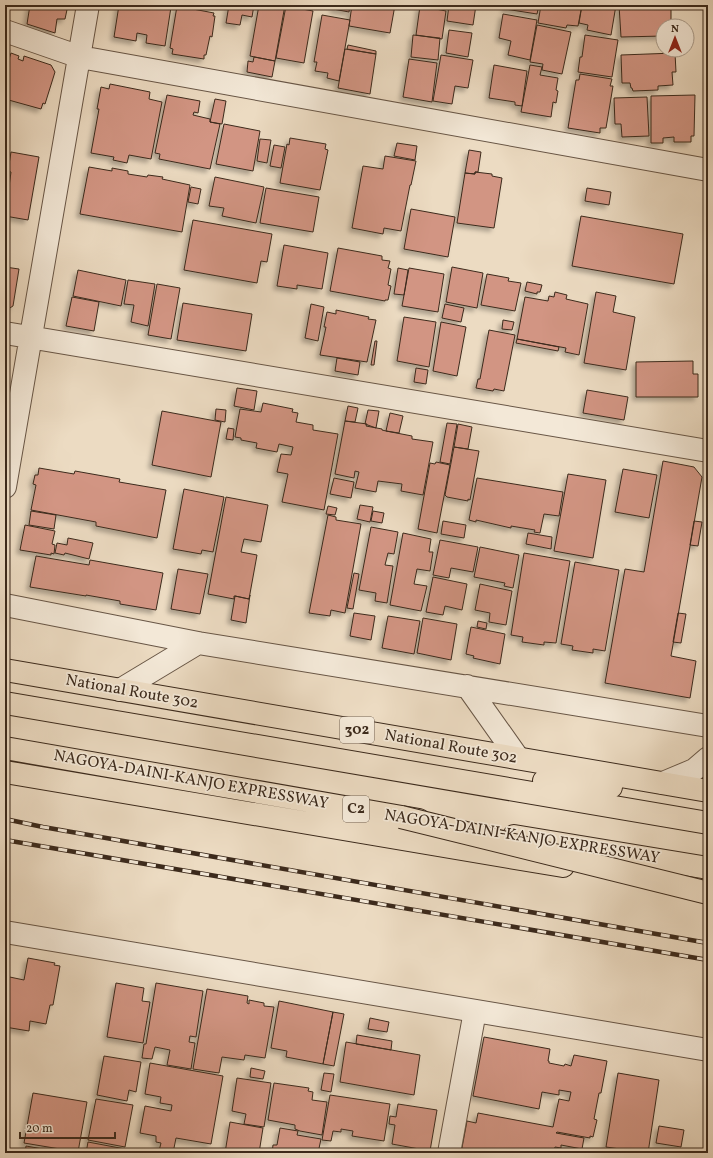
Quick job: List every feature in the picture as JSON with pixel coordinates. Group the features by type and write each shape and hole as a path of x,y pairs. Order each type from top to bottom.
{"highway":[{"name":"National Route 302","path":"5,670 708,791"},
{"path":"5,703 405,770 708,823"},
{"name":"NAGOYA-DAINI-KANJO EXPRESSWAY","path":"5,748 401,817 708,868"},
{"path":"405,770 708,794"},
{"path":"5,772 708,892"},
{"path":"401,817 708,892"}],"street":[{"path":"5,487 88,5"},
{"path":"5,31 80,57 708,170"},
{"path":"5,333 708,451"},
{"path":"5,605 198,643 708,726"},
{"path":"120,690 198,643"},
{"path":"467,686 518,758"},
{"path":"662,783 694,770 708,758"},
{"path":"5,932 708,1050"},
{"path":"449,1153 475,1011"}],"building":[{"path":"30,5 68,5 65,19 57,19 55,33 27,24"},
{"path":"119,5 161,5 171,7 165,46 146,43 147,35 137,33 136,41 114,37"},
{"path":"229,5 254,5 252,17 242,15 240,25 226,23"},
{"path":"259,5 285,5 275,61 250,56"},
{"path":"334,5 350,5 349,12 333,9"},
{"path":"352,5 395,5 390,33 349,26"},
{"path":"449,5 476,5 473,25 447,21"},
{"path":"505,5 539,5 537,14 505,9"},
{"path":"541,5 582,5 578,26 567,25 566,28 538,23"},
{"path":"582,5 616,5 611,35 587,30 588,25 579,23"},
{"path":"619,5 671,5 671,18 655,18 655,36 621,37"},
{"path":"177,6 214,13 213,16 215,16 212,37 210,36 204,59 172,54 173,49 170,48"},
{"path":"286,6 313,11 304,63 276,58"},
{"path":"420,6 446,11 442,39 416,35"},
{"path":"503,14 537,20 530,60 508,55 511,41 499,38"},
{"path":"322,15 350,20 339,81 327,78 328,73 315,71 317,62 314,62"},
{"path":"537,25 571,32 562,74 542,70 543,64 530,62"},
{"path":"449,30 472,33 468,57 446,53"},
{"path":"413,35 440,38 438,60 411,57"},
{"path":"585,35 618,40 612,77 578,72"},
{"path":"348,45 376,51 376,54 347,49"},
{"path":"345,49 376,54 370,94 338,88"},
{"path":"11,53 19,56 18,59 23,61 24,56 51,65 55,72 45,104 43,103 41,109 5,99 5,72"},
{"path":"655,54 655,58 675,58 676,72 672,72 673,85 658,86 658,90 633,91 630,83 622,83 621,55"},
{"path":"441,55 473,60 468,88 455,86 452,104 433,101"},
{"path":"254,57 275,61 272,77 247,72 248,61 253,62"},
{"path":"409,59 437,63 432,102 403,97"},
{"path":"494,65 527,71 522,106 515,105 515,102 489,98"},
{"path":"530,65 542,67 540,75 558,78 556,103 553,102 551,117 521,112"},
{"path":"580,74 612,79 610,86 613,86 606,128 600,128 600,133 568,128 576,80 579,80"},
{"path":"110,84 150,92 149,99 162,102 151,159 129,155 127,163 113,160 114,157 91,153 99,109 97,109 101,87 109,89"},
{"path":"167,95 200,101 198,113 194,112 193,115 210,119 210,122 220,124 210,169 159,159 160,154 155,153"},
{"path":"695,95 694,136 691,136 691,142 674,142 674,137 663,138 663,143 651,143 651,96"},
{"path":"647,97 649,136 622,137 621,124 615,124 614,98"},
{"path":"215,99 226,101 222,124 210,122"},
{"path":"224,124 260,131 253,171 216,164"},
{"path":"290,138 326,144 325,149 328,150 320,190 280,183 287,144 289,145"},
{"path":"260,139 271,140 267,163 257,161"},
{"path":"397,143 417,146 415,160 394,156"},
{"path":"274,145 285,147 281,168 270,166"},
{"path":"469,150 481,152 478,172 475,172 475,174 465,173"},
{"path":"11,152 39,157 28,220 5,216 11,172 8,171"},
{"path":"385,156 416,161 401,231 384,228 383,234 352,228 363,166 383,169"},
{"path":"89,167 112,171 112,168 128,171 128,174 147,177 148,175 163,177 162,179 190,185 182,232 80,214"},
{"path":"475,172 492,174 492,176 502,178 494,228 457,223 465,173 475,174"},
{"path":"215,177 264,187 256,223 222,216 224,208 209,206"},
{"path":"191,187 201,189 198,204 188,202"},
{"path":"266,188 319,197 313,232 260,223"},
{"path":"587,188 611,192 609,205 585,201"},
{"path":"411,209 455,217 448,257 404,249"},
{"path":"581,216 683,234 674,284 572,266"},
{"path":"193,220 272,234 267,262 261,261 257,283 184,270"},
{"path":"284,245 328,253 322,289 297,285 297,289 277,286"},
{"path":"338,248 382,256 382,260 390,261 388,268 391,269 388,285 391,286 388,300 385,301 330,291"},
{"path":"5,267 19,269 13,306 5,311"},
{"path":"452,267 483,273 477,308 446,302"},
{"path":"398,268 408,270 404,295 394,294"},
{"path":"409,268 444,274 438,312 402,306"},
{"path":"78,270 126,280 121,306 73,296"},
{"path":"487,274 509,278 508,281 521,283 515,311 481,305"},
{"path":"128,280 155,284 148,326 131,322 134,305 124,304"},
{"path":"527,282 542,285 540,292 537,292 537,294 525,291"},
{"path":"157,284 180,288 171,339 148,335"},
{"path":"555,292 567,295 566,299 588,304 579,355 565,352 566,348 517,339 525,297 548,301 549,296 554,297"},
{"path":"596,292 616,296 613,312 635,317 626,370 584,363"},
{"path":"72,297 99,302 94,331 66,326"},
{"path":"183,303 252,314 246,351 177,340"},
{"path":"311,304 324,307 318,341 305,338"},
{"path":"445,304 464,308 461,322 442,318"},
{"path":"336,310 369,317 368,319 376,320 367,362 320,355 326,327 324,327 327,312 336,314"},
{"path":"404,317 436,322 429,367 397,361"},
{"path":"503,320 514,322 512,330 502,329"},
{"path":"441,322 466,327 457,376 433,371"},
{"path":"489,330 515,335 504,391 476,388 478,379 480,379"},
{"path":"517,339 559,347 558,351 516,343"},
{"path":"375,341 377,341 374,365 371,365"},
{"path":"337,358 360,362 358,375 335,371"},
{"path":"693,361 693,374 698,374 698,397 636,397 636,362"},
{"path":"416,368 428,370 426,384 414,382"},
{"path":"237,388 257,391 254,410 234,406"},
{"path":"587,390 628,397 624,420 583,413"},
{"path":"263,403 293,409 292,412 298,413 296,422 313,425 313,430 338,434 324,510 282,502 288,474 277,472 281,454 291,455 293,447 279,444 277,452 256,448 257,443 241,440 241,438 235,437 240,409 261,412"},
{"path":"348,406 358,408 355,422 345,421"},
{"path":"216,409 226,410 225,422 215,420"},
{"path":"368,410 379,411 376,428 365,424"},
{"path":"162,411 221,422 211,477 152,465"},
{"path":"390,413 403,416 399,433 386,431"},
{"path":"345,421 367,424 366,426 412,436 412,439 433,442 423,495 401,491 402,484 378,481 376,492 355,488 359,472 355,471 354,478 335,474"},
{"path":"447,423 457,424 450,464 440,462"},
{"path":"458,424 472,427 468,449 454,447"},
{"path":"228,428 234,429 233,440 226,439"},
{"path":"454,447 479,451 470,500 468,499 468,501 447,497 445,495"},
{"path":"663,461 694,467 702,477 671,656 696,661 690,698 605,683 625,569 644,572"},
{"path":"436,462 450,465 437,533 418,529 430,463 435,464"},
{"path":"39,468 74,474 75,471 120,479 119,482 166,490 157,538 96,526 96,522 31,510 36,485 33,484 35,475 38,475"},
{"path":"623,469 657,475 649,518 615,512"},
{"path":"568,474 606,480 593,558 554,551"},
{"path":"334,478 354,482 351,498 330,494"},
{"path":"477,478 563,492 559,516 544,514 540,533 534,532 535,530 511,526 511,528 476,520 476,522 469,520"},
{"path":"184,489 224,497 213,552 202,550 201,554 173,549"},
{"path":"226,497 268,505 261,542 244,539 241,552 257,555 249,599 234,596 234,599 208,594"},
{"path":"360,505 373,507 370,522 357,519"},
{"path":"328,506 337,508 335,515 326,514"},
{"path":"31,511 56,515 54,529 29,525"},
{"path":"373,511 384,513 382,523 371,521"},
{"path":"328,515 336,517 336,520 361,524 345,613 331,610 330,616 309,613"},
{"path":"443,521 466,525 464,538 441,534"},
{"path":"694,521 702,522 698,546 690,545"},
{"path":"25,525 55,531 52,544 55,545 54,554 51,553 51,555 20,550"},
{"path":"371,527 398,532 394,554 388,553 385,565 393,566 387,603 375,601 376,593 359,590"},
{"path":"403,533 431,539 429,552 433,552 430,571 417,569 414,584 427,586 421,611 390,605"},
{"path":"528,533 552,537 551,549 526,544"},
{"path":"68,538 93,543 89,559 65,553 64,555 55,553 57,543 67,545"},
{"path":"440,540 478,547 473,572 451,568 449,578 433,575"},
{"path":"480,547 519,555 513,588 504,586 505,583 474,577"},
{"path":"524,553 570,561 556,643 544,642 544,645 522,642 523,637 511,635"},
{"path":"36,556 89,565 90,560 163,573 156,610 120,604 120,601 30,587"},
{"path":"575,562 619,570 605,651 593,649 593,653 572,650 573,646 561,644"},
{"path":"178,569 208,574 200,614 171,609"},
{"path":"354,573 359,574 353,609 347,608"},
{"path":"433,577 467,584 462,610 445,606 443,615 426,612"},
{"path":"480,584 512,591 506,625 489,622 490,613 475,610"},
{"path":"250,595 246,623 231,620 235,596 249,599"},
{"path":"354,613 375,616 371,640 350,636"},
{"path":"678,613 686,614 681,643 673,642"},
{"path":"388,616 420,621 414,654 382,648"},
{"path":"423,618 457,624 451,660 417,653"},
{"path":"478,621 487,623 486,629 477,627"},
{"path":"471,627 505,634 500,664 473,658 474,656 466,654"},
{"path":"28,958 55,963 54,965 60,966 53,1005 50,1005 46,1024 30,1021 29,1031 5,1027 5,976 24,980"},
{"path":"116,983 144,988 142,1001 150,1002 143,1043 107,1037"},
{"path":"156,983 203,991 196,1037 190,1036 189,1042 195,1043 191,1069 167,1065 170,1050 155,1047 152,1059 142,1058 144,1044 146,1044"},
{"path":"207,989 248,996 247,1003 249,1004 249,1000 264,1003 264,1006 274,1007 265,1058 245,1055 244,1060 222,1057 219,1073 193,1069"},
{"path":"279,1001 333,1012 323,1064 286,1057 287,1051 271,1048"},
{"path":"333,1012 344,1014 334,1066 323,1064"},
{"path":"370,1018 389,1022 387,1032 368,1029"},
{"path":"357,1035 392,1041 391,1050 356,1044"},
{"path":"484,1037 550,1049 549,1063 564,1066 565,1064 571,1066 574,1055 607,1061 594,1119 597,1120 593,1137 590,1136 590,1138 556,1133 584,1138 582,1149 561,1145 561,1148 555,1147 553,1153 461,1153 467,1121 476,1123 478,1113 553,1127 559,1099 569,1101 571,1092 559,1090 559,1095 542,1092 539,1109 473,1096"},
{"path":"346,1042 420,1055 414,1095 340,1082"},
{"path":"104,1056 141,1062 136,1092 129,1090 127,1101 97,1095"},
{"path":"150,1063 223,1076 211,1144 176,1138 173,1153 171,1153 159,1151 161,1143 156,1142 156,1136 140,1133 145,1106 171,1111 172,1105 160,1103 161,1097 145,1094"},
{"path":"251,1068 265,1071 263,1079 250,1077"},
{"path":"324,1073 334,1074 331,1092 321,1090"},
{"path":"618,1073 659,1080 648,1153 606,1147"},
{"path":"237,1078 271,1083 264,1127 244,1124 246,1114 232,1111"},
{"path":"274,1083 309,1088 308,1091 313,1092 312,1100 327,1102 322,1135 300,1131 295,1129 295,1125 268,1120"},
{"path":"33,1093 87,1102 78,1152 24,1143"},
{"path":"330,1095 390,1104 384,1141 352,1136 353,1131 341,1129 341,1132 333,1131 331,1141 322,1140"},
{"path":"96,1099 133,1105 125,1147 88,1140"},
{"path":"398,1104 437,1110 430,1151 392,1144 395,1125 389,1124 390,1116 396,1117"},
{"path":"230,1122 263,1128 259,1153 225,1153"},
{"path":"659,1126 684,1130 681,1147 656,1143"},
{"path":"280,1128 298,1131 297,1135 321,1139 318,1153 272,1153 273,1145 277,1145"},
{"path":"88,1142 125,1149 125,1153 86,1153"},
{"path":"26,1146 66,1153 25,1153"},
{"path":"137,1149 163,1153 136,1153"},
{"path":"319,1149 345,1153 319,1153"},
{"path":"354,1149 373,1152 354,1153"}],"railway":[{"path":"5,819 43,827 708,943"},
{"path":"5,840 708,960"}]}
